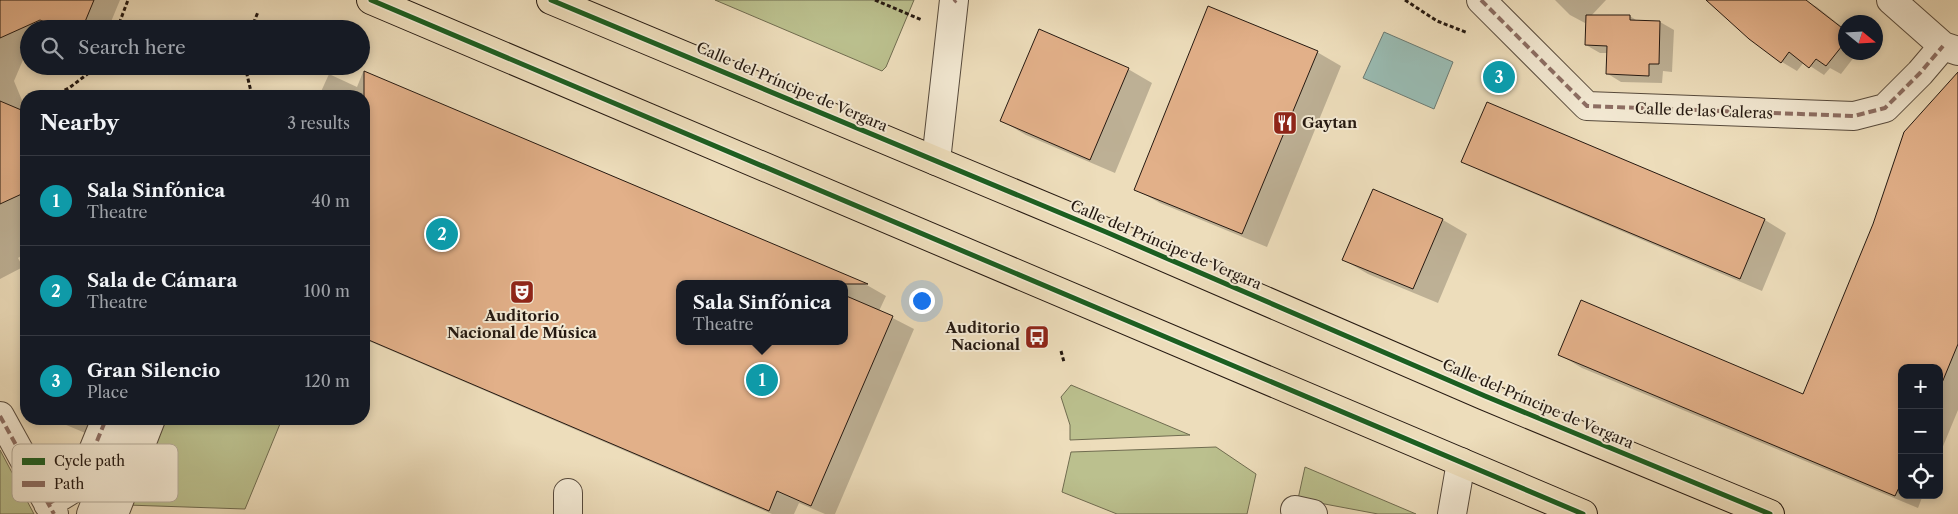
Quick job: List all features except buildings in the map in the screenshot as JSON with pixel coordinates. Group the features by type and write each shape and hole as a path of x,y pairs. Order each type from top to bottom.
{"main road":[{"path":"371,0 1583,514"},
{"name":"Calle del Príncipe de Vergara","path":"551,0 936,161 1494,400 1770,514"}],"street":[{"path":"936,161 955,0"},
{"name":"Calle de las Caleras","path":"1481,0 1587,106 1854,116 1885,108 1920,73 1950,48"},
{"path":"1891,0 1950,48"},
{"path":"0,416 15,444"},
{"path":"96,444 104,425"},
{"path":"119,444 127,425"},
{"path":"141,444 149,425"},
{"path":"1452,514 1460,462"},
{"path":"91,514 96,502"},
{"path":"114,514 119,502"}],"path":[{"path":"121,20 128,0"},
{"path":"875,0 950,31"},
{"path":"255,20 258,12"},
{"path":"65,90 86,75"},
{"path":"247,75 251,90"},
{"path":"1061,351 1064,362"}],"green space":[{"path":"715,0 914,0 886,67 882,71"},
{"path":"1071,385 1190,435 1070,440 1070,425 1061,397"},
{"path":"159,425 280,425 245,509 127,505 128,502 178,502 178,444 151,444"},
{"path":"1216,447 1256,474 1247,514 1117,514 1062,492 1071,452"},
{"path":"0,450 12,473 12,502 28,502 34,514 0,514"},
{"path":"1305,467 1416,514 1378,514 1298,499"}],"water":[{"path":"1384,32 1453,62 1434,109 1363,78"}],"marked path":[{"path":"1481,0 1587,106 1854,116 1885,108 1920,73 1943,46"},
{"path":"0,416 15,444"},
{"path":"96,444 104,425"},
{"path":"47,502 54,514"}],"cycle path":[{"path":"371,0 1583,514"},
{"path":"551,0 1106,232 1485,396 1770,514"}],"place":[{"name":"Gran Silencio","path":"1499,77"},
{"name":"Gaytan","path":"1285,123"},
{"name":"Sala de Cámara","path":"442,234"},
{"name":"Auditorio Nacional de Música","path":"522,292"},
{"name":"Auditorio Nacional","path":"1037,337"},
{"name":"Sala Sinfónica","path":"762,380"}]}
